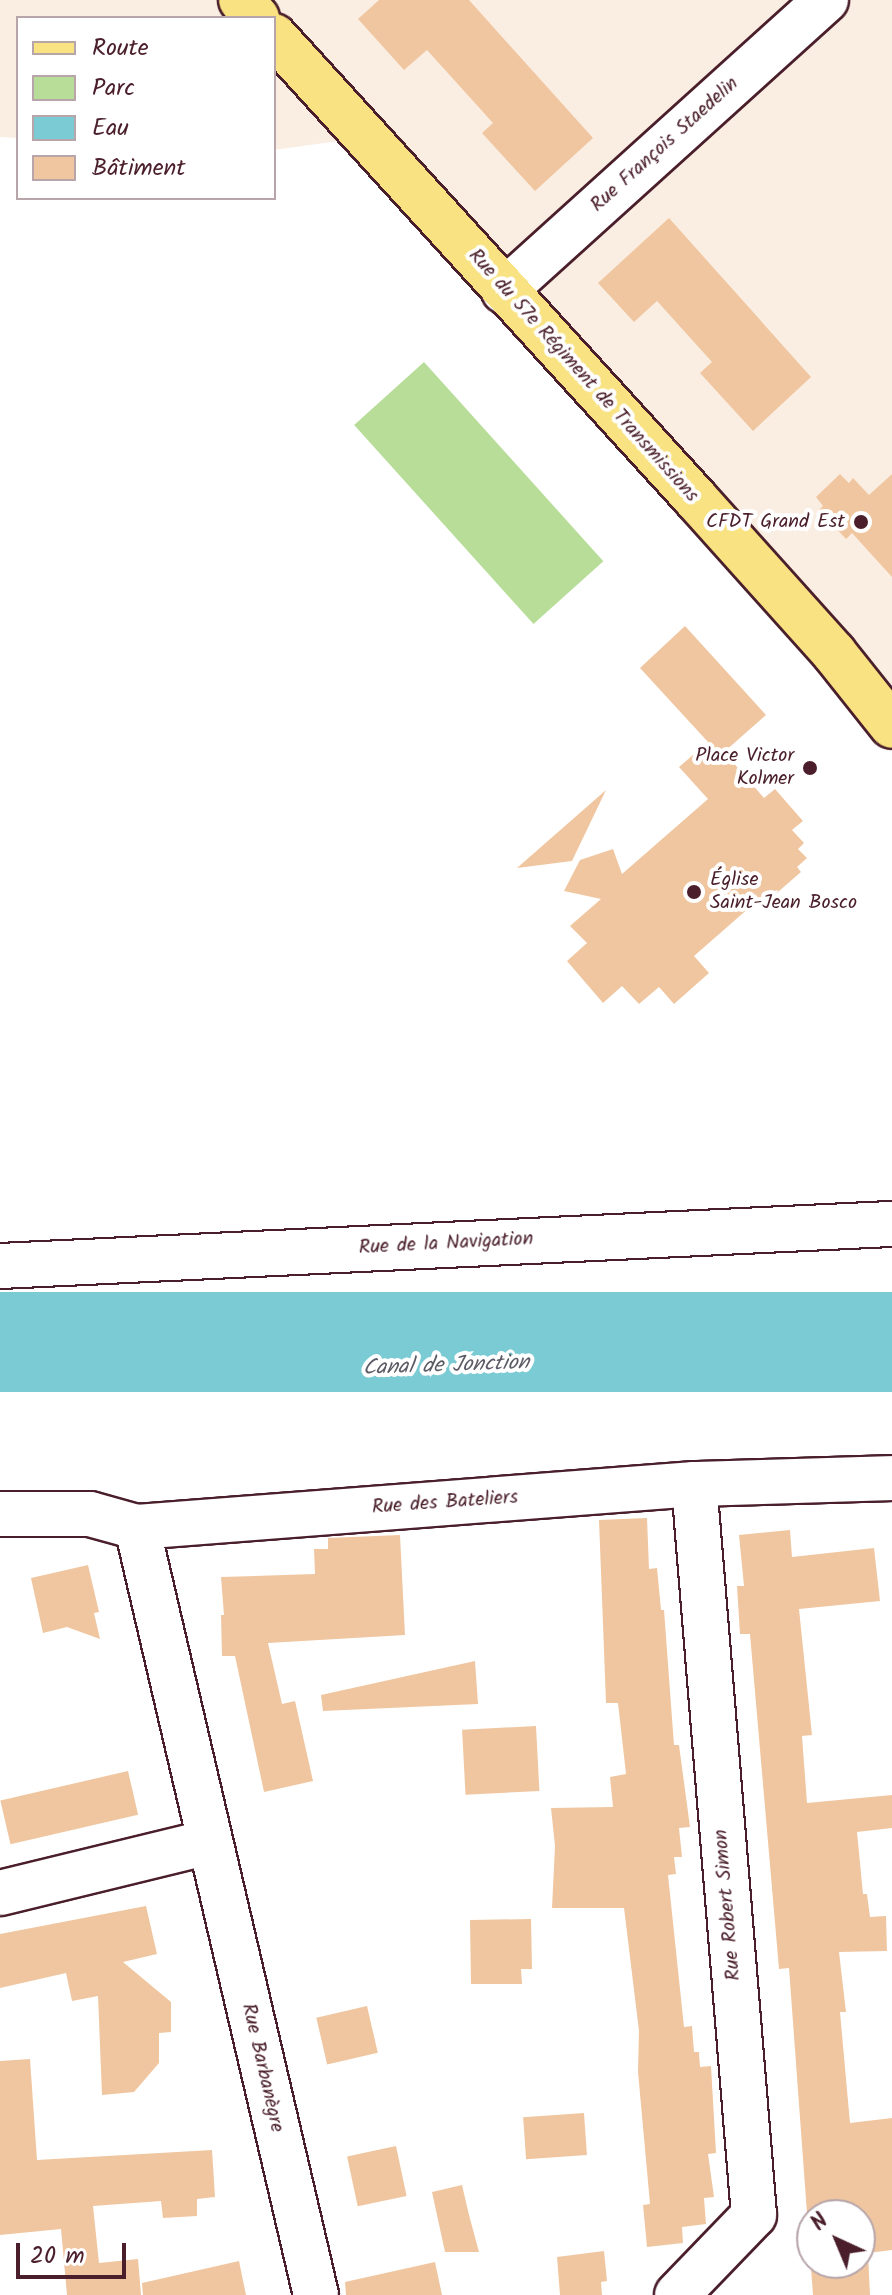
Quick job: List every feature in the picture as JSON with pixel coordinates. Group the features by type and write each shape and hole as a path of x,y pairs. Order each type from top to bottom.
{"main road":[{"path":"241,0 255,16"},
{"name":"Rue du 57e Régiment de Transmissions","path":"276,38 781,594 890,720"}],"street":[{"name":"Rue François Staedelin","path":"504,291 826,0"},
{"name":"Rue de la Navigation","path":"0,1266 892,1224"},
{"name":"Rue des Bateliers","path":"0,1514 90,1514 137,1527 694,1484 892,1478"},
{"name":"Rue Robert Simon","path":"677,2295 754,2215 694,1484"},
{"name":"Rue Barbanègre","path":"137,1527 316,2295"},
{"path":"0,1893 209,1842"}],"shaded area":[{"path":"0,0 892,0 892,687 886,692 382,135 276,150 276,16 16,16 16,138 0,137"}],"green space":[{"path":"424,362 603,561 533,624 354,425"}],"water":[{"name":"Canal de Jonction","path":"0,1292 892,1292 892,1392 0,1392"}],"building":[{"path":"379,0 469,0 593,138 535,191 482,133 493,123 427,50 404,70 358,19"},
{"path":"669,218 811,377 753,431 700,373 712,362 657,301 634,322 598,283"},
{"name":"CFDT Grand Est","path":"840,474 849,483 853,478 869,495 892,474 892,577 852,533 846,539 819,510 823,506 816,497"},
{"name":"Église Saint-Jean Bosco","path":"685,626 766,715 724,752 764,798 775,789 803,821 792,830 804,843 798,849 807,858 797,867 801,872 771,898 766,893 694,956 709,973 674,1004 659,987 639,1004 622,986 603,1003 567,961 587,943 570,926 601,899 564,891 580,860 613,849 622,874 708,799 679,767 708,742 640,668"},
{"path":"606,790 572,861 517,868"},
{"path":"647,1518 649,1569 657,1568 661,1610 664,1610 674,1745 679,1745 690,1827 679,1828 682,1857 674,1857 676,1874 668,1875 684,2027 692,2026 694,2052 699,2052 700,2067 711,2066 716,2153 708,2154 714,2197 704,2198 706,2224 682,2227 683,2243 647,2247 643,2205 650,2204 638,2072 639,2031 624,1908 552,1908 555,1846 551,1808 613,1807 610,1777 626,1774 618,1703 606,1703 599,1520"},
{"path":"790,1530 792,1557 874,1548 880,1601 799,1609 812,1735 802,1736 807,1803 892,1795 892,1828 857,1832 863,1894 867,1894 870,1917 886,1916 887,1951 839,1952 846,2012 840,2012 850,2123 892,2118 892,2250 876,2252 876,2199 806,2199 789,1968 779,1969 750,1634 740,1634 737,1586 744,1586 739,1535"},
{"path":"400,1535 405,1635 268,1643 282,1704 295,1701 313,1781 264,1792 235,1656 222,1656 221,1615 224,1615 221,1577 315,1574 314,1549 328,1549 328,1538"},
{"path":"88,1565 99,1612 94,1613 100,1639 67,1627 43,1633 31,1578"},
{"path":"475,1661 478,1704 323,1711 321,1695"},
{"path":"536,1726 539,1791 466,1795 462,1730"},
{"path":"128,1771 138,1815 10,1844 0,1800"},
{"path":"146,1906 157,1954 123,1962 171,2002 171,2032 159,2033 159,2063 134,2092 102,2095 98,1996 72,2001 66,1973 0,1988 0,1934"},
{"path":"531,1919 532,1969 521,1969 522,1984 471,1984 470,1920"},
{"path":"367,2006 378,2053 327,2064 316,2018"},
{"path":"30,2059 37,2160 212,2150 215,2197 197,2199 197,2216 163,2218 161,2201 93,2206 99,2263 138,2259 141,2295 67,2295 61,2229 0,2235 0,2061"},
{"path":"584,2113 587,2155 526,2159 523,2117"},
{"path":"396,2146 407,2196 358,2206 347,2156"},
{"path":"462,2185 479,2252 445,2252 432,2192"},
{"path":"604,2251 607,2281 601,2282 602,2295 560,2295 557,2257"},
{"path":"239,2261 246,2295 143,2295 142,2283"},
{"path":"435,2262 442,2295 346,2295 345,2282"},
{"path":"812,2279 869,2279 870,2295 813,2295"}],"place":[{"name":"CFDT Grand Est","path":"861,522"},
{"name":"Place Victor Kolmer","path":"810,768"},
{"name":"Église Saint-Jean Bosco","path":"694,892"}]}
